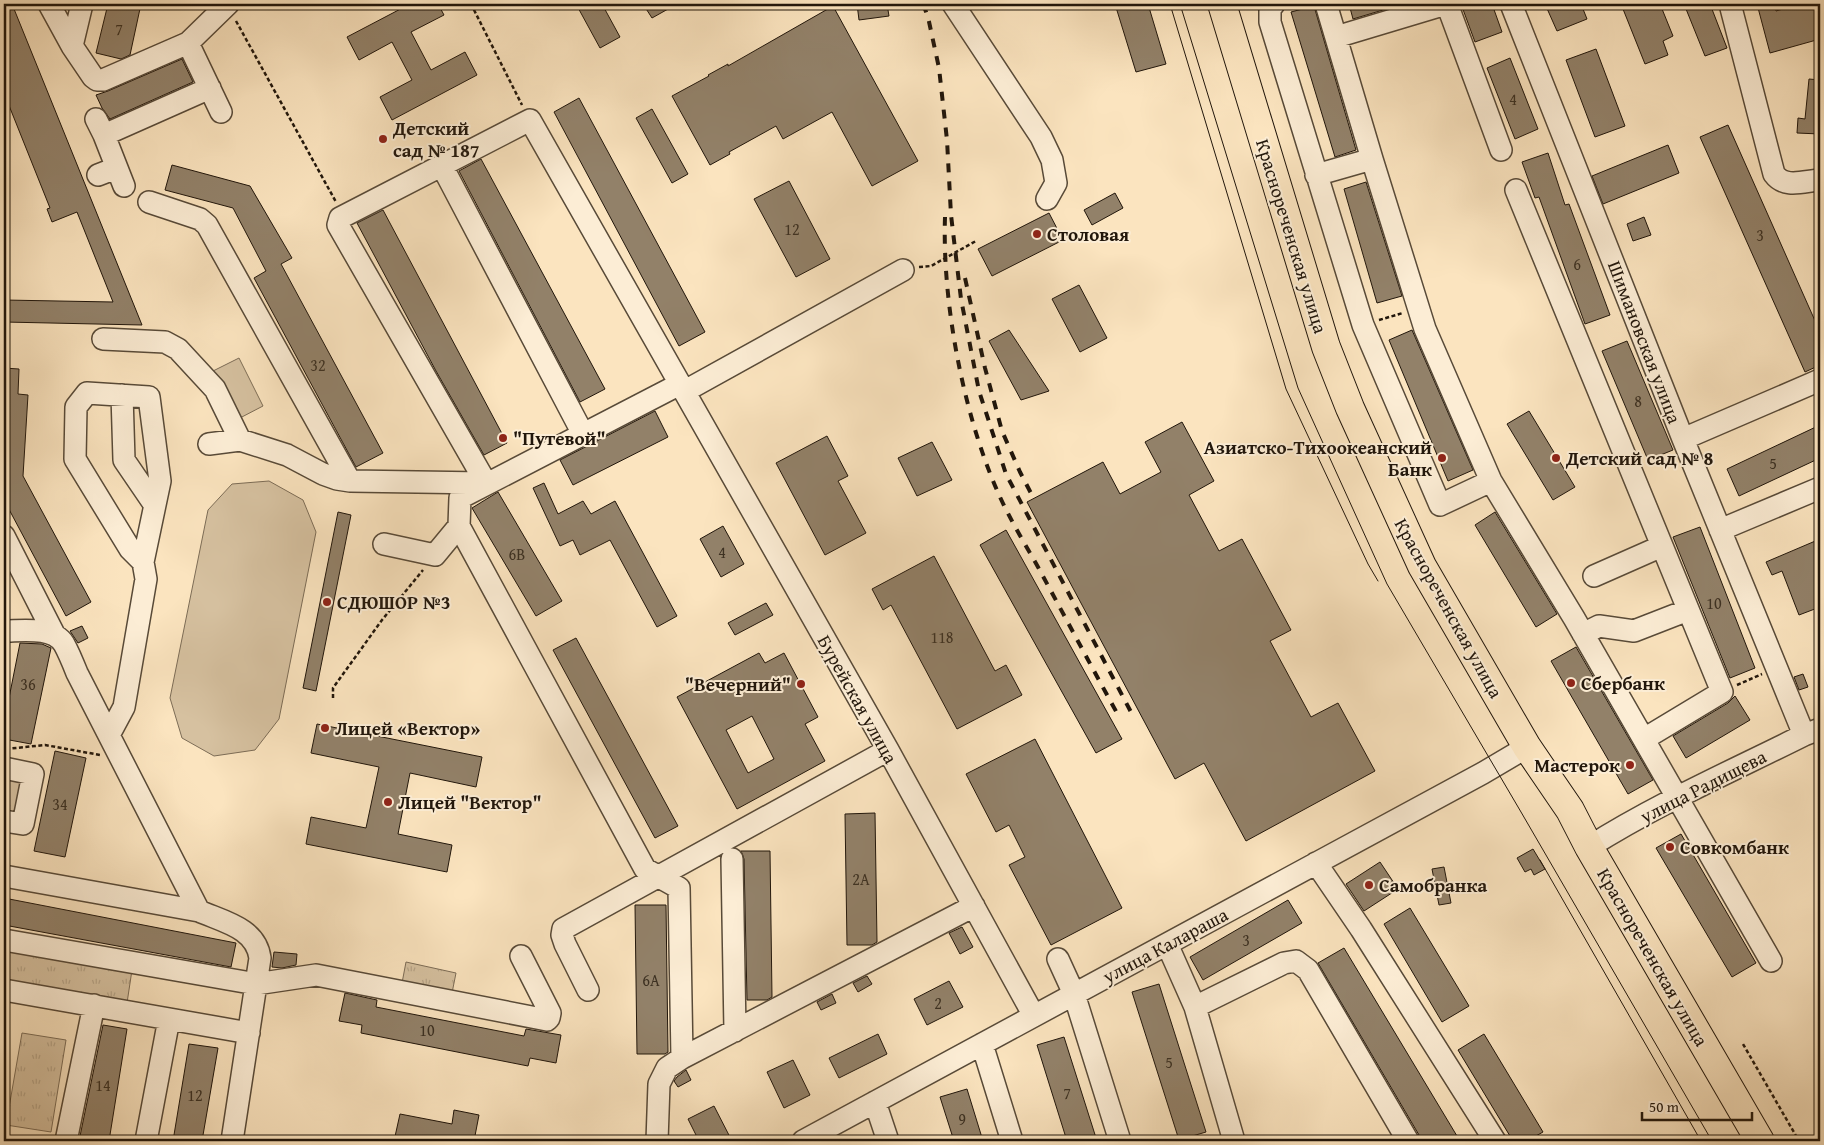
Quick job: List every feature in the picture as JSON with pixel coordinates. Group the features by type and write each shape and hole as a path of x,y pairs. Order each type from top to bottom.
{"main road":[{"name":"Краснореченская улица","path":"1222,4 1326,347 1350,408 1422,566 1527,747 1570,810 1589,847 1760,1141"}],"street":[{"path":"49,4 72,46 97,80 103,80 188,43 227,4"},
{"path":"72,46 82,4"},
{"path":"953,4 1041,137 1052,160 1056,183 1047,199"},
{"path":"1274,4 1270,9 1270,22 1363,324 1440,504 1491,481"},
{"path":"1326,4 1425,329 1491,481 1583,634 1771,961"},
{"path":"1336,37 1446,4 1501,150"},
{"name":"Шимановская улица","path":"1511,4 1683,439 1777,668 1812,732"},
{"path":"1730,4 1774,174 1785,184 1820,180"},
{"path":"188,43 222,112"},
{"path":"113,177 100,127 210,88"},
{"path":"486,483 338,222 344,217 530,120"},
{"name":"Бурейская улица","path":"530,120 888,750 1034,1016"},
{"path":"1316,175 1372,160"},
{"path":"442,166 583,434"},
{"path":"1516,190 1722,692 1644,739"},
{"path":"149,202 200,220 207,225 350,482"},
{"path":"682,1058 679,888 645,869 460,526 460,498 583,434 682,388 903,270"},
{"path":"103,339 172,344 215,389 240,440"},
{"path":"1683,439 1820,380"},
{"path":"109,735 124,707 146,579 143,562 160,481 149,397 87,393 76,406 76,459 130,549 143,562"},
{"path":"122,395 124,460 154,504"},
{"path":"208,444 240,440 287,455 324,474 350,482 486,483"},
{"path":"1720,530 1820,488"},
{"path":"384,544 435,555 460,526"},
{"path":"4,536 54,634 63,642 199,912"},
{"path":"1594,576 1662,546"},
{"path":"1583,634 1599,626 1634,630 1688,610"},
{"path":"4,634 46,632 54,634"},
{"name":"улица Радищева","path":"1589,847 1678,797 1812,732"},
{"name":"улица Калараша","path":"803,1141 1488,770 1527,747"},
{"path":"588,990 565,944 562,935 564,928 888,750"},
{"path":"4,768 34,774 23,824 4,821"},
{"path":"732,859 735,1031"},
{"path":"1316,863 1361,929 1495,1141"},
{"path":"4,876 199,912 243,929 253,938 259,948 260,958 232,1141"},
{"path":"657,1141 659,1084 667,1068 682,1058 974,906"},
{"path":"4,940 256,984 316,975 547,1020 550,1013 521,956"},
{"path":"1167,944 1195,1007 1234,1141"},
{"path":"1058,959 1074,994 1120,1141"},
{"path":"1195,1007 1284,963 1296,961 1308,970 1408,1141"},
{"path":"4,990 248,1033"},
{"path":"66,1141 94,1005"},
{"path":"146,1141 169,1019"},
{"path":"982,1044 1012,1141"},
{"path":"875,1102 888,1141"}],"path":[{"path":"227,4 344,217"},
{"path":"471,4 530,120"},
{"path":"903,270 931,266 976,241"},
{"path":"1363,324 1419,309"},
{"path":"333,698 334,688 339,680 382,620 435,555"},
{"path":"1722,692 1777,668"},
{"path":"4,749 45,745 121,758"},
{"path":"1743,1044 1799,1141"}],"green space":[{"path":"239,358 263,406 238,419 213,371"},
{"path":"269,481 303,500 316,532 279,719 255,750 214,756 182,738 170,698 208,510 232,484"},
{"path":"4,775 25,779 17,819 4,816"},
{"path":"4,948 132,970 127,1003 4,982"},
{"path":"406,962 456,973 452,993 402,983"},
{"path":"22,1033 66,1040 51,1132 6,1125"}],"building":[{"path":"4,4 12,4 142,325 4,322 4,300 113,302 77,212 52,222 47,209 50,208 4,93"},
{"path":"108,4 141,4 130,55 121,59 96,53"},
{"path":"410,4 438,4 444,15 411,32 431,70 465,52 477,75 392,120 380,97 412,80 392,42 359,60 347,37"},
{"path":"576,4 602,4 620,37 600,48"},
{"path":"643,4 677,4 652,18"},
{"path":"857,4 887,4 889,16 859,20"},
{"path":"1115,4 1148,4 1166,64 1136,72"},
{"path":"1349,4 1403,4 1353,19"},
{"path":"1461,4 1492,4 1502,32 1475,42"},
{"path":"1545,4 1581,4 1587,19 1557,31"},
{"path":"1621,4 1660,4 1673,36 1663,41 1668,55 1645,64"},
{"path":"1684,4 1710,4 1727,48 1705,56"},
{"path":"1757,4 1775,4 1776,11 1800,4 1820,4 1820,39 1770,53"},
{"path":"833,6 918,161 872,186 832,112 783,139 776,126 729,152 730,154 710,165 672,96"},
{"path":"1314,6 1356,150 1335,157 1291,12"},
{"path":"1596,49 1625,126 1595,137 1566,60"},
{"path":"1510,58 1538,129 1515,139 1487,68"},
{"path":"182,59 193,82 110,119 102,108 96,95"},
{"path":"1809,79 1820,80 1820,134 1797,133 1798,118 1805,119"},
{"path":"579,98 705,332 679,346 554,112"},
{"path":"652,109 688,174 672,183 636,118"},
{"path":"1728,125 1820,332 1820,365 1805,372 1700,137"},
{"path":"1668,145 1679,173 1603,204 1592,176"},
{"path":"1548,153 1565,205 1569,204 1610,315 1585,324 1539,197 1535,198 1522,162"},
{"path":"481,159 605,389 580,402 459,171"},
{"path":"172,165 250,186 292,258 281,264 383,453 356,467 254,278 266,271 233,208 165,190"},
{"path":"789,181 830,259 796,277 754,199"},
{"path":"1366,182 1402,296 1377,303 1344,189"},
{"path":"1115,193 1123,208 1092,225 1084,210"},
{"path":"383,210 507,443 484,455 436,371 357,223"},
{"path":"1049,213 1063,240 992,276 978,249"},
{"path":"1644,217 1651,235 1633,241 1627,224"},
{"path":"1079,285 1107,338 1080,352 1052,299"},
{"path":"1009,330 1049,391 1021,400 989,341"},
{"path":"1412,330 1473,470 1448,481 1389,340"},
{"path":"1627,341 1673,450 1648,460 1602,351"},
{"path":"4,368 19,369 18,394 28,395 23,476 91,602 66,616 4,500"},
{"path":"655,411 668,437 573,485 560,460"},
{"path":"1529,411 1575,487 1553,500 1507,424"},
{"path":"1182,422 1214,481 1189,495 1219,551 1242,539 1291,630 1270,641 1311,717 1338,703 1375,771 1246,841 1204,763 1175,779 1027,502 1103,462 1120,494 1161,472 1145,442"},
{"path":"1820,425 1820,458 1739,496 1727,469"},
{"path":"827,436 848,476 838,481 866,533 825,555 776,463"},
{"path":"932,442 952,480 917,496 898,458"},
{"path":"544,483 558,514 583,501 591,514 615,501 677,616 657,627 610,540 580,555 573,540 560,546 533,488"},
{"path":"498,492 562,601 536,616 472,508"},
{"name":"СДЮШОР №3","path":"338,512 351,515 316,691 303,688"},
{"path":"1495,512 1557,614 1536,627 1475,525"},
{"path":"723,526 744,564 721,577 700,539"},
{"path":"1700,527 1755,668 1730,678 1673,537"},
{"path":"1006,530 1122,739 1096,753 980,545"},
{"path":"1820,539 1820,607 1799,615 1782,571 1772,575 1766,562"},
{"path":"934,556 995,671 1006,665 1022,695 957,729 891,605 883,610 872,589"},
{"path":"766,603 773,615 735,635 728,623"},
{"path":"82,626 88,638 78,643 70,631"},
{"path":"576,638 678,826 655,838 553,650"},
{"path":"20,643 42,644 51,648 31,744 4,739 4,723"},
{"path":"1576,647 1653,780 1628,794 1551,661"},
{"path":"759,653 765,663 784,653 818,717 805,724 825,761 737,809 677,697","holes":["752,716 774,759 748,773 726,730"]},
{"path":"1803,674 1808,687 1799,690 1794,677"},
{"path":"1735,696 1750,720 1686,758 1673,736 1728,703"},
{"name":"Лицей \"Вектор\"","path":"317,724 482,757 476,787 410,773 398,834 452,845 447,872 306,844 311,817 366,828 379,767 311,753"},
{"path":"1035,739 1122,908 1051,945 1009,865 1025,857 1009,825 996,832 966,774"},
{"path":"55,751 86,758 65,857 34,851"},
{"path":"875,813 877,942 872,945 847,945 845,814"},
{"path":"1681,834 1756,963 1732,977 1656,848"},
{"path":"1533,849 1545,869 1534,875 1531,869 1525,872 1517,858"},
{"path":"741,851 770,851 772,997 767,1000 747,1000 744,859"},
{"path":"1380,862 1398,889 1364,911 1346,884"},
{"path":"1444,867 1451,903 1439,905 1432,869"},
{"path":"4,898 236,943 231,967 4,925"},
{"path":"1288,900 1302,923 1203,980 1190,957"},
{"path":"635,905 666,905 668,1052 665,1054 637,1054"},
{"path":"1410,908 1469,1006 1442,1022 1384,924"},
{"path":"962,927 973,947 960,954 949,933"},
{"path":"1344,948 1460,1141 1423,1141 1419,1135 1318,963"},
{"path":"274,952 297,954 296,965 282,968 272,967"},
{"path":"867,976 872,984 858,992 853,983"},
{"path":"949,981 963,1007 927,1025 914,999"},
{"path":"1159,984 1206,1132 1179,1140 1132,992"},
{"path":"345,993 377,1000 376,1007 524,1036 526,1029 561,1035 556,1063 530,1058 528,1066 361,1033 362,1025 339,1021"},
{"path":"832,994 836,1003 821,1010 817,1002"},
{"path":"103,1025 127,1029 109,1141 79,1141"},
{"path":"878,1034 887,1054 839,1078 829,1058"},
{"path":"1484,1034 1543,1132 1527,1141 1513,1141 1458,1050"},
{"path":"1064,1037 1097,1141 1067,1141 1037,1045"},
{"path":"189,1044 218,1048 202,1141 173,1141"},
{"path":"793,1060 810,1095 784,1108 767,1072"},
{"path":"686,1070 691,1080 678,1087 674,1081"},
{"path":"967,1089 983,1141 954,1141 940,1097"},
{"path":"714,1106 732,1141 699,1141 688,1119"},
{"path":"454,1110 479,1115 474,1141 394,1141 400,1114 452,1124"}],"tram line":[{"path":"1170,4 1286,389 1368,564 1378,581"},
{"path":"1180,4 1298,388 1387,584 1712,1141"},
{"path":"1540,860 1701,1141"}],"railway":[{"path":"923,4 928,17 939,68 947,140 951,215 961,299 979,391 1006,474 1132,714"},
{"path":"945,217 947,286 958,360 966,397 987,466 1009,515 1117,713"},
{"path":"965,278 985,368 1002,431 1034,499"}],"place":[{"name":"Детский сад № 187","path":"383,139"},
{"name":"Столовая","path":"1037,234"},
{"name":"\"Путевой\"","path":"503,438"},
{"name":"Азиатско-Тихоокеанский Банк","path":"1442,458"},
{"name":"Детский сад № 8","path":"1556,458"},
{"name":"СДЮШОР №3","path":"327,602"},
{"name":"Сбербанк","path":"1571,683"},
{"name":"\"Вечерний\"","path":"801,684"},
{"name":"Лицей «Вектор»","path":"325,728"},
{"name":"Мастерок","path":"1630,765"},
{"name":"Лицей \"Вектор\"","path":"388,802"},
{"name":"Совкомбанк","path":"1670,847"},
{"name":"Самобранка","path":"1369,885"}]}
